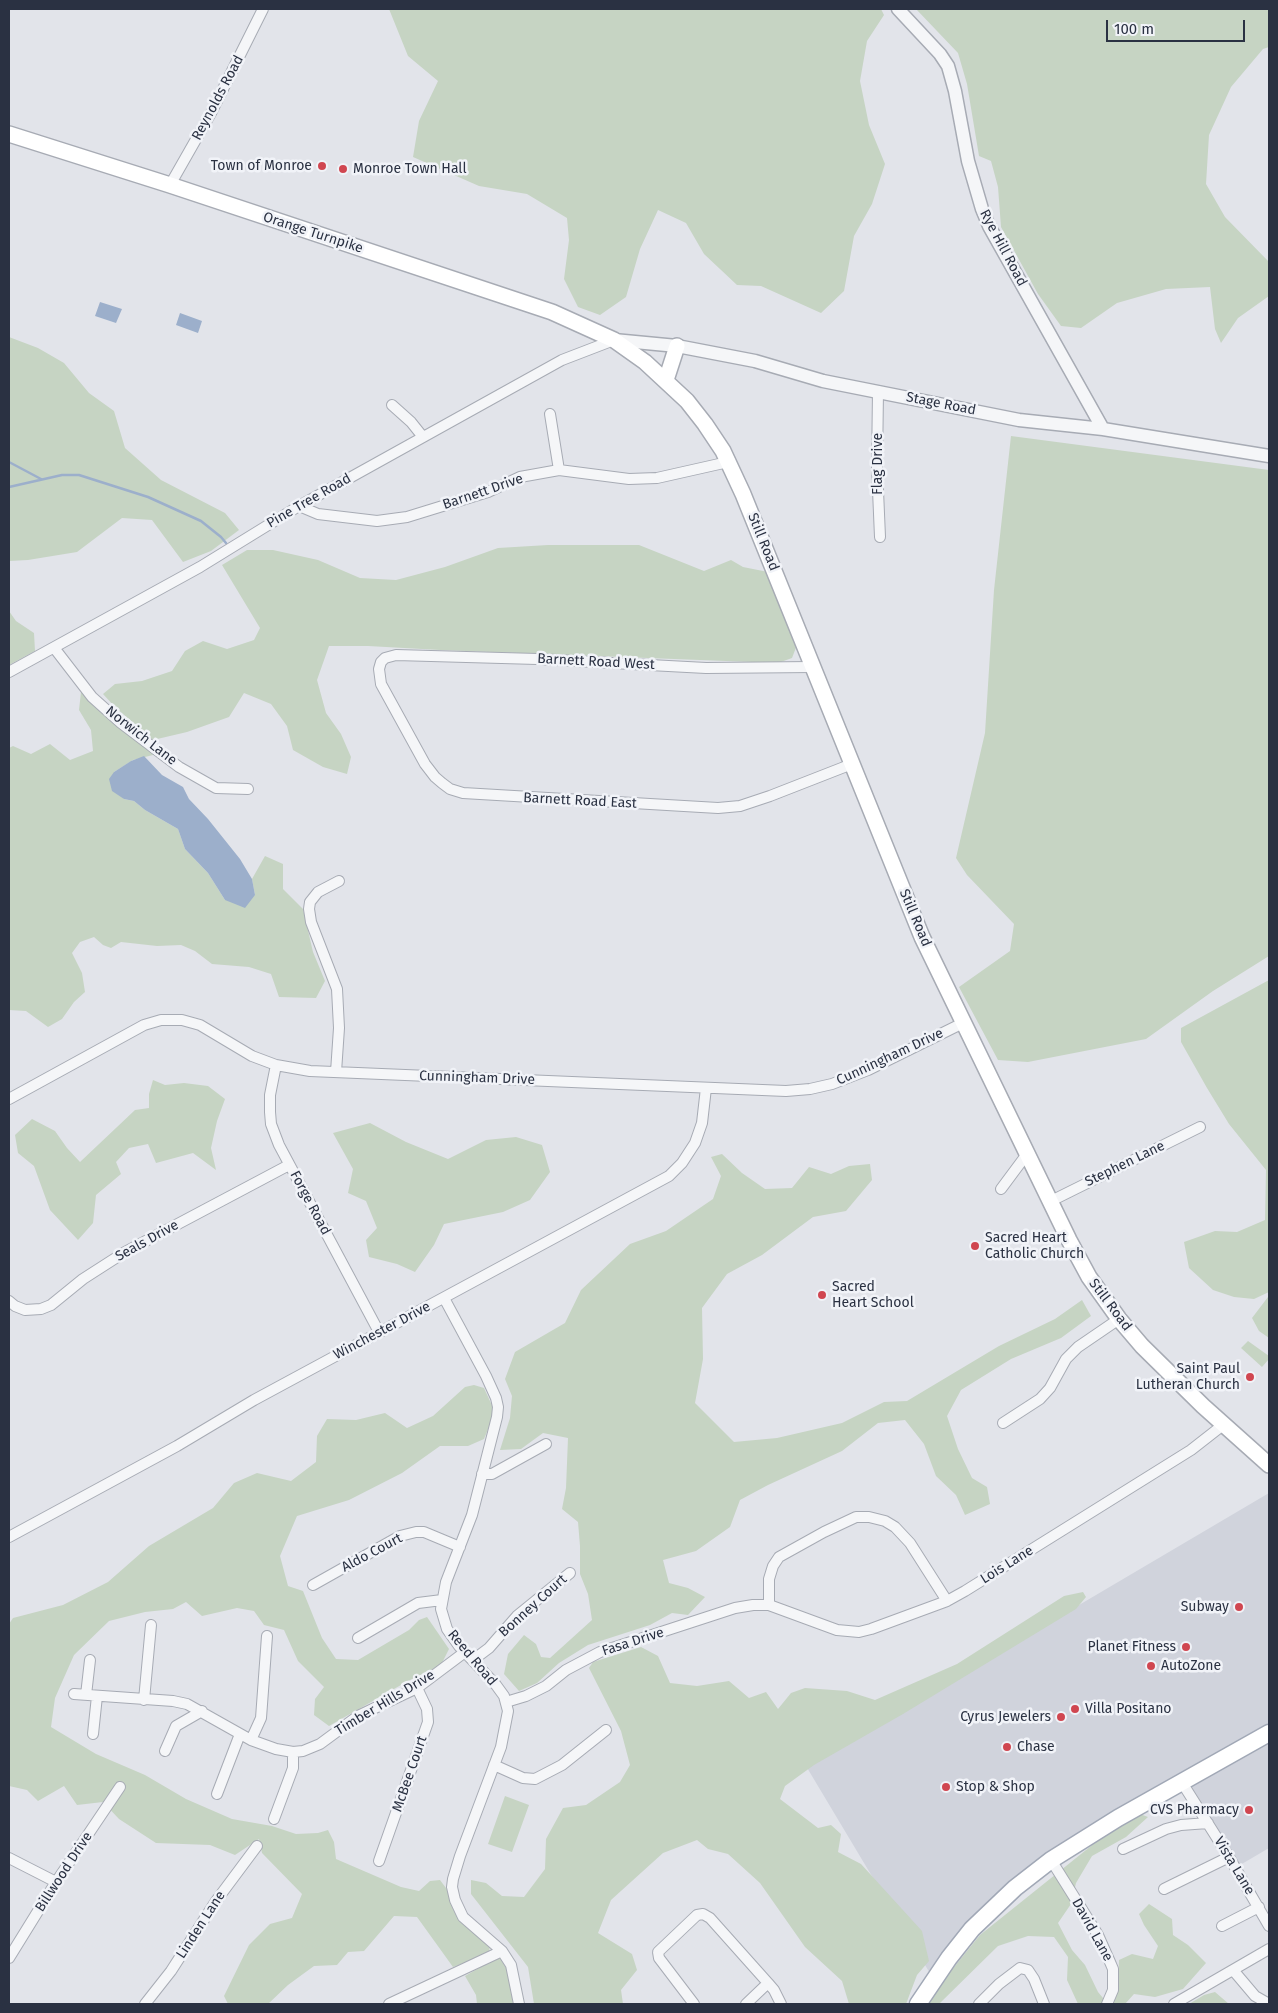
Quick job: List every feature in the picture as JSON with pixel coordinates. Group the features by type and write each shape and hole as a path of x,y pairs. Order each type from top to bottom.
{"main road":[{"name":"Orange Turnpike","path":"9,134 170,185 552,312 614,340"},
{"name":"Still Road","path":"614,340 666,380 686,401 705,424 728,462 743,494 922,936 1050,1202 1089,1277 1119,1319 1142,1346 1223,1425 1269,1465"},
{"path":"666,380 677,346"},
{"path":"918,2004 949,1958 972,1929 1014,1888 1051,1860 1181,1781 1269,1733"}],"street":[{"name":"Reynolds Road","path":"170,185 211,113 263,9"},
{"name":"Rye Hill Road","path":"898,9 940,54 948,66 955,90 968,161 982,210 989,226 1103,429"},
{"name":"Stage Road","path":"614,340 677,346 755,361 823,380 1019,420 1103,429 1269,456"},
{"name":"Pine Tree Road","path":"9,672 55,649 200,567 299,506 562,360 614,340"},
{"name":"Flag Drive","path":"878,391 877,467 880,537"},
{"path":"392,405 411,422 423,437"},
{"path":"550,414 559,470"},
{"name":"Barnett Drive","path":"299,506 318,514 377,521 407,517 488,492 520,477 559,470 629,479 657,478 728,462"},
{"name":"Norwich Lane","path":"55,649 92,697 121,723 179,767 216,788 248,788"},
{"name":"Barnett Road West","path":"381,662 385,658 396,655 546,659 706,668 813,667"},
{"name":"Barnett Road East","path":"381,662 378,669 381,684 425,764 434,777 450,789 463,793 718,808 740,806 852,764"},
{"path":"336,1072 339,1028 337,989 311,922 309,909 310,902 318,892 339,881"},
{"name":"Cunningham Drive","path":"9,1099 144,1025 161,1020 182,1020 200,1025 252,1056 276,1065 310,1070 786,1091 810,1090 832,1084 868,1070 963,1023"},
{"name":"Forge Road","path":"276,1065 270,1095 270,1112 271,1124 279,1145 379,1332"},
{"name":"Winchester Drive","path":"10,1535 177,1446 254,1400 668,1176 682,1163 695,1143 702,1123 706,1088"},
{"name":"Stephen Lane","path":"1050,1202 1200,1127"},
{"path":"1001,1189 1027,1154"},
{"name":"Seals Drive","path":"9,1301 25,1310 51,1306 83,1279 125,1252 289,1165"},
{"name":"Reed Road","path":"444,1298 496,1398 497,1417 472,1515 446,1582 441,1609 447,1629 465,1652 496,1684 506,1702"},
{"path":"1003,1423 1040,1398 1050,1388 1066,1359 1078,1347 1119,1319"},
{"name":"Lois Lane","path":"769,1605 837,1630 859,1632 947,1601 966,1591 1190,1450 1223,1425"},
{"path":"482,1474 492,1474 546,1444"},
{"path":"769,1605 769,1579 773,1566 779,1557 856,1517 869,1517 885,1521 900,1532 910,1543 947,1601"},
{"name":"Aldo Court","path":"313,1585 400,1536 424,1532 460,1547"},
{"name":"Bonney Court","path":"473,1660 489,1648 517,1616 570,1573"},
{"path":"358,1638 418,1603 442,1600"},
{"name":"Fasa Drive","path":"506,1702 526,1696 546,1686 566,1670 600,1652 734,1608 769,1605"},
{"path":"144,1700 150,1625"},
{"path":"251,1740 260,1718 267,1636"},
{"name":"Timber Hills Drive","path":"74,1694 173,1701 187,1704 251,1740 276,1749 293,1752 304,1751 320,1744 358,1716 416,1688 465,1652"},
{"path":"90,1660 93,1734"},
{"name":"McBee Court","path":"380,1861 428,1722 427,1709 416,1688"},
{"path":"506,1702 508,1719 501,1747 460,1856 452,1879 452,1887 455,1900 463,1916 502,1951 513,1971 519,2004"},
{"path":"165,1752 176,1726 202,1711"},
{"path":"494,1765 523,1778 534,1779 562,1765 606,1730"},
{"path":"217,1794 240,1734"},
{"path":"274,1819 293,1768 293,1752"},
{"name":"Vista Lane","path":"1181,1781 1229,1857 1269,1926"},
{"name":"Billwood Drive","path":"9,1958 56,1882 120,1787"},
{"path":"1123,1849 1166,1829 1181,1825 1208,1823"},
{"name":"Linden Lane","path":"145,2004 171,1971 216,1901 257,1846"},
{"path":"1164,1889 1229,1857"},
{"path":"9,1858 56,1882"},
{"name":"David Lane","path":"1051,1860 1098,1935 1110,1962 1113,1990 1108,2004"},
{"path":"1222,1926 1259,1907"},
{"path":"694,2004 659,1958 658,1952 697,1915 703,1914 710,1918 768,1983 781,2004"},
{"path":"1174,2004 1269,1949"},
{"path":"389,2004 502,1951"},
{"path":"979,2004 999,1984 1020,1968 1028,1970 1034,1979 1044,2004"},
{"path":"1233,1970 1255,1996 1269,2004"},
{"path":"746,2004 768,1983"}],"shaded area":[{"path":"1269,1493 1269,1848 1235,1868 1181,1781 1015,1888 934,1980 806,1766"}],"green space":[{"path":"389,9 881,9 884,15 867,41 860,81 869,125 885,164 872,204 854,236 844,291 821,313 761,286 737,285 704,254 686,223 658,210 640,249 626,297 600,315 578,307 564,279 569,240 567,218 527,194 479,186 413,157 419,121 438,81 408,56"},
{"path":"916,9 1269,9 1269,47 1263,49 1231,87 1209,135 1206,184 1225,217 1269,262 1269,296 1238,318 1221,343 1215,329 1210,287 1166,289 1117,303 1081,328 1061,326 1038,294 1001,227 998,187 991,161 979,156 967,84 958,53"},
{"path":"9,337 38,348 64,363 89,393 114,411 125,448 161,480 225,513 239,530 211,551 183,562 152,520 122,518 77,552 28,560 9,561"},
{"path":"1011,436 1269,470 1269,956 1213,991 1146,1039 1028,1062 998,1060 959,987 1010,951 1014,924 967,875 956,858 985,733 994,590"},
{"path":"548,545 639,545 704,571 731,560 743,567 768,572 797,645 792,658 778,663 329,646 317,680 326,713 341,734 351,757 347,774 323,767 293,750 287,726 271,704 244,693 229,717 187,732 153,740 103,694 115,684 142,681 172,671 185,651 203,641 227,649 254,640 260,628 222,565 247,550 273,550 318,560 360,578 396,580 445,567 498,548"},
{"path":"9,611 16,621 34,633 35,651 9,665"},
{"path":"81,692 126,733 157,754 133,760 114,772 124,799 134,801 145,810 178,829 185,849 208,873 225,900 255,895 252,879 265,856 283,864 283,889 303,909 313,952 325,981 316,998 279,997 271,974 249,967 212,964 195,951 181,945 157,946 121,942 111,948 103,945 94,937 80,942 72,953 82,973 85,992 74,1002 62,1019 48,1027 26,1011 9,1010 9,748 13,746 31,754 50,744 70,760 93,751 91,730 79,710"},
{"path":"1269,980 1269,1292 1254,1299 1234,1297 1213,1290 1189,1268 1184,1242 1215,1231 1237,1232 1265,1220 1266,1170 1229,1124 1207,1088 1181,1042 1181,1028"},
{"path":"153,1080 165,1085 184,1083 208,1086 225,1099 217,1121 211,1148 216,1170 193,1153 156,1163 148,1144 129,1148 116,1162 121,1174 96,1195 93,1223 78,1240 50,1210 34,1166 18,1153 15,1135 32,1119 55,1131 80,1162 135,1110 149,1108 149,1094"},
{"path":"370,1123 406,1142 448,1159 486,1140 516,1137 542,1145 550,1172 530,1200 503,1212 444,1224 434,1245 415,1272 397,1264 369,1257 366,1240 377,1228 366,1201 348,1193 353,1169 333,1133"},
{"path":"722,1154 742,1173 765,1189 792,1188 809,1167 831,1174 849,1166 870,1164 872,1180 846,1211 813,1217 762,1255 727,1274 702,1308 703,1359 695,1403 734,1442 777,1438 842,1423 884,1402 907,1401 999,1346 1055,1319 1082,1300 1091,1316 1061,1338 1011,1359 961,1390 947,1416 958,1449 972,1478 987,1487 990,1504 965,1515 956,1495 936,1476 924,1444 905,1420 878,1423 842,1451 740,1500 730,1527 696,1551 663,1560 669,1583 688,1588 705,1597 688,1615 672,1613 650,1625 588,1645 559,1663 537,1683 519,1691 504,1674 508,1654 524,1635 536,1644 541,1657 550,1658 592,1620 588,1594 580,1574 578,1522 562,1509 566,1488 568,1438 543,1433 521,1449 500,1450 510,1418 512,1396 505,1379 515,1352 565,1323 581,1290 630,1244 666,1231 713,1199 721,1176 711,1157"},
{"path":"1268,1297 1269,1338 1259,1331 1252,1318"},
{"path":"1248,1341 1269,1356 1269,1359 1262,1367 1241,1348"},
{"path":"474,1385 484,1388 495,1412 484,1439 468,1446 440,1446 402,1473 349,1500 297,1516 280,1556 288,1586 303,1591 322,1638 336,1659 358,1660 409,1630 419,1620 427,1617 449,1649 441,1665 408,1681 329,1726 314,1715 315,1699 324,1687 298,1661 284,1630 264,1625 254,1611 237,1608 202,1616 186,1602 173,1609 145,1612 109,1621 74,1655 55,1698 51,1727 96,1754 145,1775 186,1799 232,1819 272,1826 296,1834 318,1833 328,1830 334,1842 336,1859 401,1887 419,1891 430,1881 440,1880 490,1947 489,1951 477,1958 453,1967 417,1917 394,1916 364,1951 348,1952 337,1965 314,1966 288,1985 268,2004 228,2004 224,1996 249,1945 270,1924 292,1918 302,1894 262,1853 259,1839 235,1855 210,1845 156,1843 119,1819 103,1802 77,1805 64,1786 38,1801 27,1790 9,1786 9,1624 13,1618 63,1605 108,1582 149,1546 213,1508 234,1483 257,1473 291,1481 316,1462 317,1436 327,1419 356,1420 385,1413 407,1428 433,1416 465,1387"},
{"path":"1083,1592 1086,1597 1076,1609 903,1714 814,1765 785,1786 780,1799 818,1828 831,1825 841,1834 838,1852 861,1864 922,1931 929,1961 917,1975 906,2004 849,2004 842,1981 805,1947 760,1883 728,1854 708,1849 697,1840 663,1853 611,1900 598,1933 632,1954 637,1970 621,1990 623,2004 534,2004 528,1967 471,1894 471,1880 486,1883 502,1896 524,1897 545,1869 546,1839 563,1808 586,1805 620,1782 630,1765 621,1731 589,1668 593,1662 641,1647 658,1656 670,1683 697,1686 729,1681 749,1698 766,1692 778,1709 791,1693 805,1688 847,1691 875,1700 957,1664 1064,1596"},
{"path":"505,1796 529,1805 512,1852 488,1844"},
{"path":"1140,1814 1148,1817 1126,1837 1092,1856 1076,1883 1071,1904 1058,1923 1072,1950 1085,1965 1098,1992 1108,2004 1078,2004 1067,1980 1068,1957 1054,1937 1028,1936 998,1946 939,2004 926,2004 980,1935 1101,1838"},
{"path":"1149,1904 1172,1919 1173,1935 1188,1945 1206,1963 1183,1989 1155,1997 1134,1994 1125,2004 1111,2004 1118,1985 1119,1960 1132,1954 1153,1959 1158,1946 1139,1914"},
{"path":"501,1958 509,1973 513,2004 477,2004 476,1995 465,1976 493,1960"},
{"path":"1215,1992 1229,2004 1189,2004 1204,1995"}],"water":[{"path":"100,302 122,309 116,323 95,316"},
{"path":"180,313 202,321 198,333 176,325"},
{"path":"144,756 162,775 183,787 189,799 208,819 240,859 252,879 255,895 245,908 225,900 208,873 185,849 178,829 145,810 134,801 124,799 112,791 109,779 114,772 131,761"}],"waterway":[{"path":"9,462 41,479"},
{"path":"9,487 62,475 79,475 148,497 201,521 226,543"}],"place":[{"name":"Town of Monroe","path":"322,166"},
{"name":"Monroe Town Hall","path":"343,169"},
{"name":"Sacred Heart Catholic Church","path":"975,1246"},
{"name":"Sacred Heart School","path":"822,1295"},
{"name":"Saint Paul Lutheran Church","path":"1250,1377"},
{"name":"Subway","path":"1239,1607"},
{"name":"Planet Fitness","path":"1186,1647"},
{"name":"AutoZone","path":"1151,1666"},
{"name":"Villa Positano","path":"1075,1709"},
{"name":"Cyrus Jewelers","path":"1061,1717"},
{"name":"Chase","path":"1007,1747"},
{"name":"Stop & Shop","path":"946,1787"},
{"name":"CVS Pharmacy","path":"1249,1810"}]}
